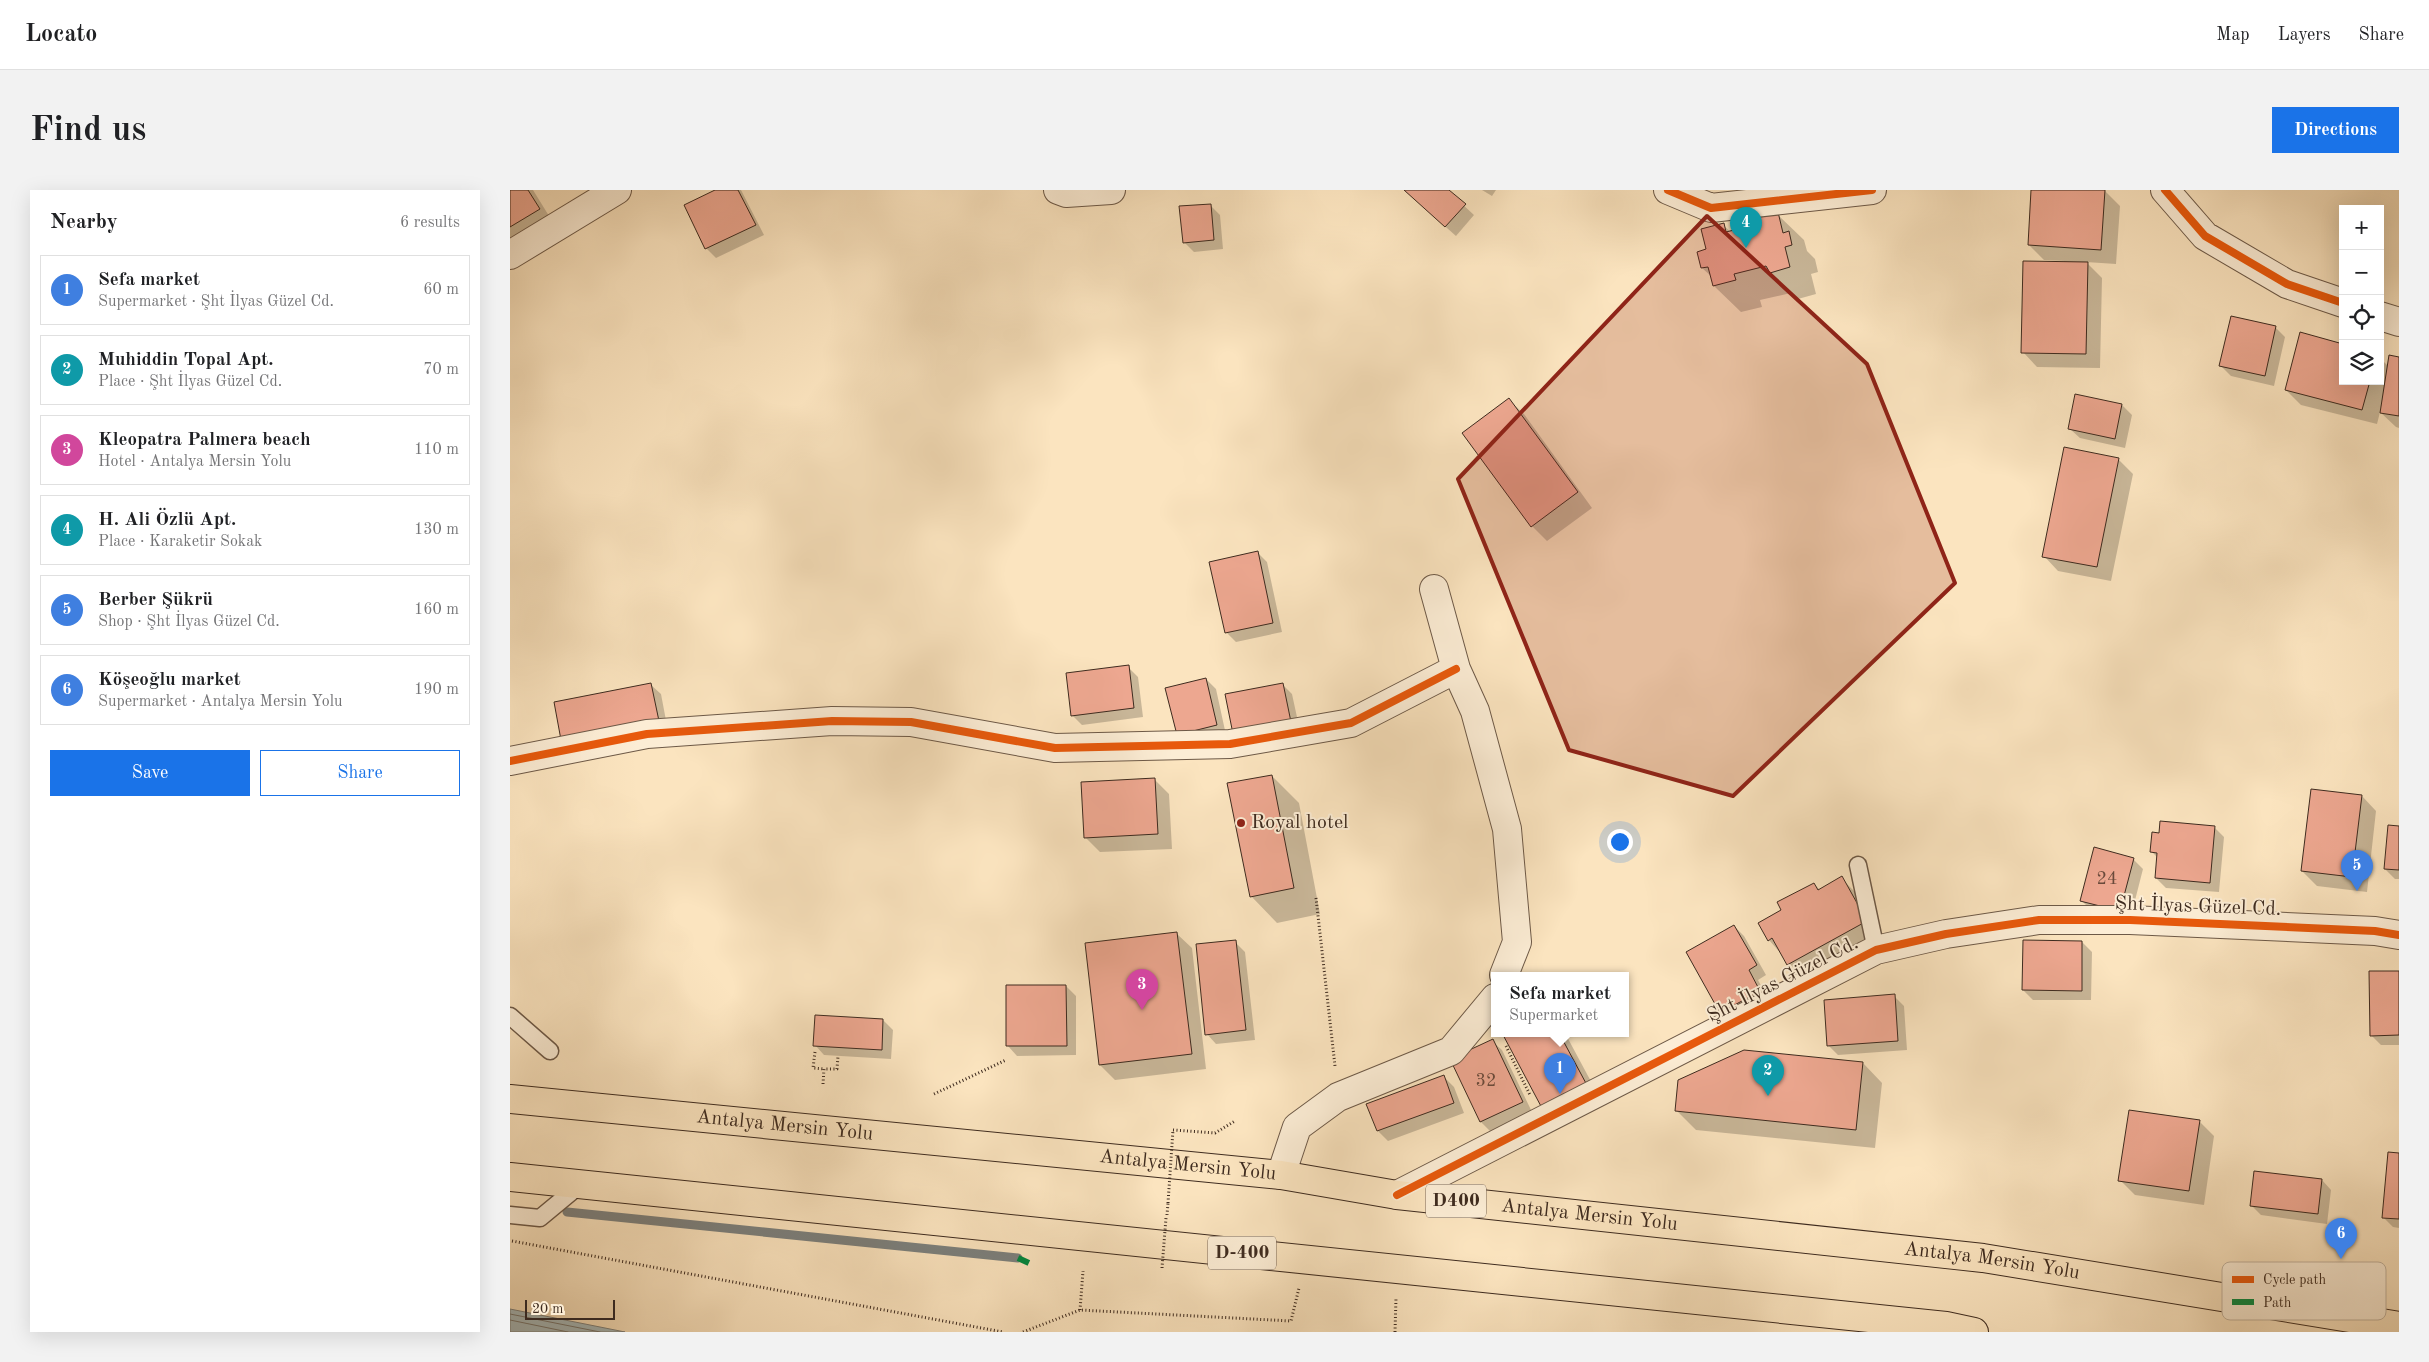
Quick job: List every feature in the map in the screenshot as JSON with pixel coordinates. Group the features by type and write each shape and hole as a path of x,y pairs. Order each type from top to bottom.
{"highway":[{"name":"Antalya Mersin Yolu","path":"510,1099 1281,1175 1397,1195 1983,1258 2222,1297"},
{"name":"D-400","path":"510,1177 1927,1324 1974,1332"},
{"name":"Antalya Mersin Yolu","path":"2362,1320 2399,1326"}],"street":[{"path":"510,255 616,190"},
{"path":"1058,190 1066,194 1111,190"},
{"path":"1668,190 1711,208 1872,190"},
{"path":"2165,190 2205,236 2287,284 2339,302"},
{"path":"2384,317 2399,322"},
{"path":"1434,589 1456,669 1475,711 1506,828 1517,942 1505,972"},
{"path":"510,761 647,734 832,720 911,722 1055,748 1230,744 1351,723 1456,669"},
{"name":"Şht İlyas Güzel Cd.","path":"1397,1195 1876,950 1946,934 2039,920 2130,920 2375,931 2399,935"},
{"path":"1281,1175 1297,1127 1338,1097 1452,1051 1491,1003"}],"lane":[{"path":"1858,866 1876,950"},
{"path":"510,1016 550,1051"},
{"path":"510,1214 540,1218 581,1184"}],"path":[{"path":"1316,898 1336,1075"},
{"path":"1506,1046 1533,1100"},
{"path":"815,1052 813,1068 837,1069 838,1056"},
{"path":"934,1094 1006,1060"},
{"path":"823,1084 824,1069"},
{"path":"1162,1268 1174,1130 1215,1133 1235,1121"},
{"path":"510,1241 1003,1332"},
{"path":"1080,1310 1083,1271"},
{"path":"1024,1332 1080,1310 1291,1321 1299,1285"},
{"path":"1395,1332 1396,1293"}],"highlighted area":[{"path":"1707,216 1867,364 1955,583 1733,796 1569,750 1458,479"}],"water":[{"path":"510,1309 625,1332 510,1332"}],"building":[{"path":"510,190 528,190 540,209 510,227"},
{"path":"715,190 738,190 756,225 705,249 684,205"},
{"path":"1404,190 1449,190 1466,204 1445,227"},
{"path":"2031,190 2105,190 2101,250 2028,245"},
{"path":"1211,204 1214,240 1183,243 1179,206"},
{"path":"1778,212 1783,233 1789,231 1792,245 1785,247 1790,267 1770,273 1766,266 1734,274 1736,280 1713,286 1708,267 1701,268 1697,252 1706,249 1701,229 1724,223 1726,232 1758,224 1756,218"},
{"path":"2023,261 2088,262 2086,354 2021,353"},
{"path":"2231,316 2276,326 2265,376 2219,366"},
{"path":"2300,332 2339,343 2339,385 2369,385 2362,410 2285,390"},
{"path":"2389,355 2399,357 2399,416 2380,413"},
{"path":"2075,394 2122,404 2115,439 2068,429"},
{"path":"1509,398 1578,492 1531,527 1462,433"},
{"path":"2064,447 2119,458 2097,567 2042,557"},
{"path":"1258,551 1273,623 1225,633 1209,562"},
{"path":"1129,665 1134,708 1071,716 1066,673"},
{"path":"1206,678 1217,725 1177,735 1165,688"},
{"path":"651,683 659,721 561,740 554,702"},
{"path":"1283,683 1291,722 1233,734 1225,694"},
{"path":"1272,775 1294,888 1250,897 1227,783"},
{"path":"1155,778 1158,834 1084,838 1081,782"},
{"path":"2311,789 2362,795 2352,877 2301,871"},
{"path":"2160,821 2215,826 2210,883 2155,878 2157,853 2150,852 2152,832 2159,833"},
{"path":"2388,825 2399,826 2399,870 2384,869"},
{"path":"2094,847 2134,858 2120,911 2080,901"},
{"path":"1842,876 1867,921 1787,965 1772,938 1768,941 1758,923 1781,910 1777,902 1814,883 1818,890"},
{"path":"1734,925 1757,965 1749,970 1760,991 1720,1013 1686,952"},
{"path":"1177,932 1192,1054 1099,1065 1085,943"},
{"path":"1236,940 1246,1030 1205,1035 1196,944"},
{"path":"2023,940 2082,941 2082,991 2022,990"},
{"path":"2369,971 2399,971 2399,1035 2370,1036"},
{"path":"1006,985 1066,985 1067,1046 1006,1046"},
{"path":"1895,994 1898,1041 1827,1046 1824,1000"},
{"path":"815,1015 883,1019 882,1050 813,1046"},
{"path":"1504,1037 1561,1037 1588,1087 1543,1110"},
{"path":"1493,1039 1523,1102 1480,1122 1450,1059"},
{"path":"1744,1050 1863,1062 1856,1130 1675,1111 1678,1080"},
{"path":"1444,1075 1454,1103 1377,1131 1366,1104"},
{"path":"2129,1110 2200,1120 2189,1191 2118,1181"},
{"path":"2388,1152 2399,1153 2399,1219 2382,1218"},
{"path":"2254,1171 2322,1179 2318,1214 2250,1206"}],"waterway":[{"path":"567,1212 1018,1258"}],"marked path":[{"path":"1018,1258 1033,1265"}],"cycle path":[{"path":"1668,190 1711,208 1872,190"},
{"path":"2165,190 2205,236 2287,284 2339,302"},
{"path":"510,761 647,734 832,721 911,722 1055,748 1230,744 1351,723 1456,669"},
{"path":"1397,1195 1876,950 1946,934 2039,920 2130,920 2375,931 2399,935"}],"place":[{"name":"H. Ali Özlü Apt.","path":"1746,248"},
{"name":"Royal hotel","path":"1241,823"},
{"name":"Berber Şükrü","path":"2357,891"},
{"name":"Kleopatra Palmera beach","path":"1142,1010"},
{"name":"Sefa market","path":"1560,1094"},
{"name":"Muhiddin Topal Apt.","path":"1768,1096"},
{"name":"Köşeoğlu market","path":"2341,1259"}]}
